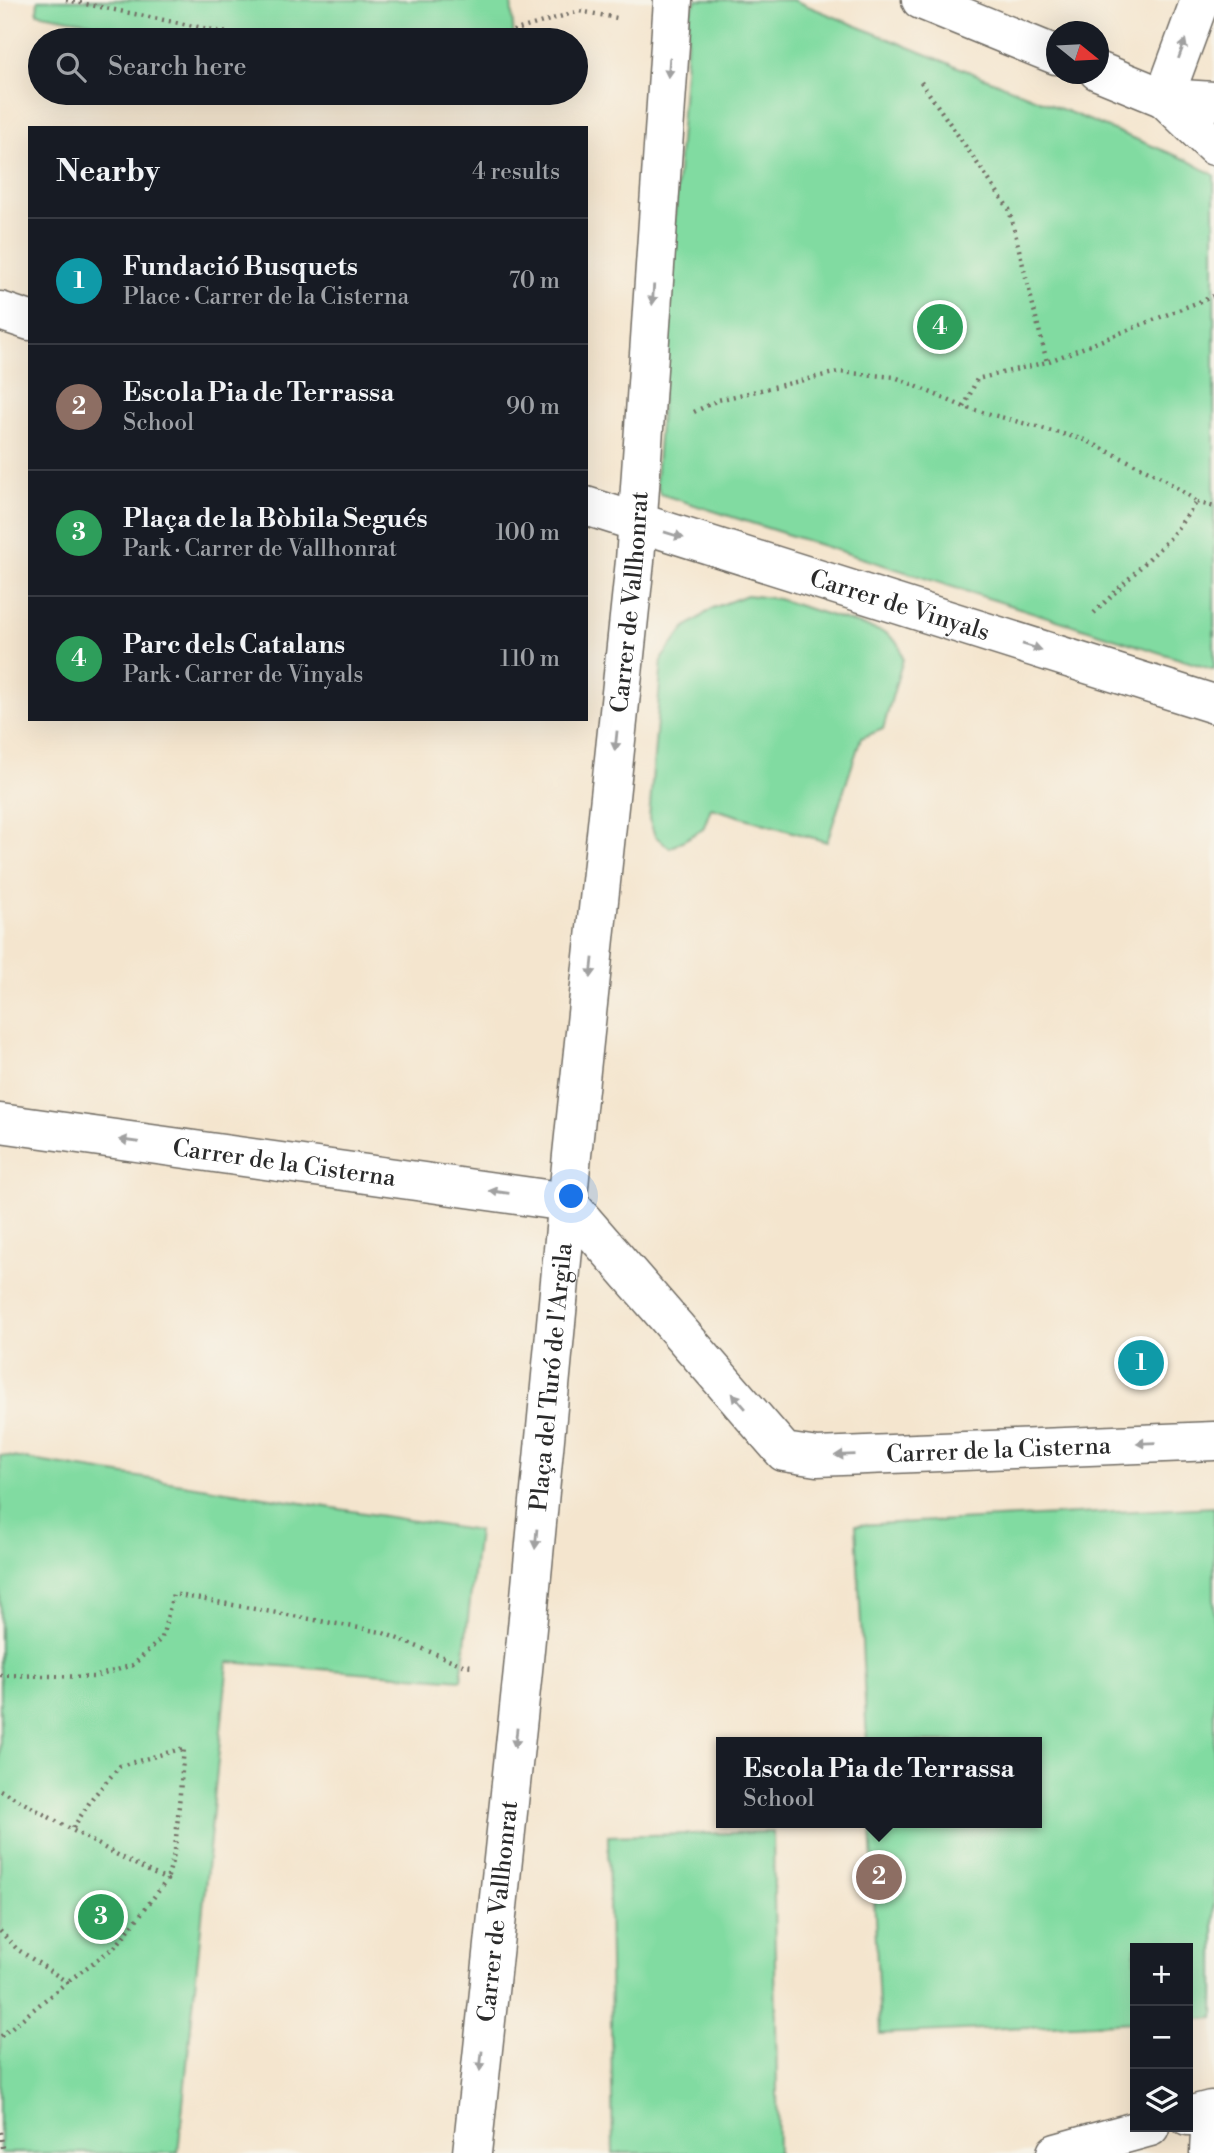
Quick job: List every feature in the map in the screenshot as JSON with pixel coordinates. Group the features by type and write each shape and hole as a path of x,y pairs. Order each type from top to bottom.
{"street":[{"name":"Carrer de Vallhonrat","path":"567,1202 639,524 673,0"},
{"path":"921,0 1046,51"},
{"path":"1164,98 1200,0"},
{"path":"1109,76 1164,98 1214,101"},
{"path":"1164,98 1214,146"},
{"path":"0,311 28,320"},
{"name":"Carrer de Vinyals","path":"588,507 1214,704"},
{"name":"Carrer de la Cisterna","path":"0,1123 567,1202"},
{"name":"Plaça del Turó de l'Argila","path":"567,1202 784,1452"},
{"name":"Plaça del Turó de l'Argila","path":"523,1670 567,1202"},
{"name":"Carrer de la Cisterna","path":"784,1452 817,1457 1214,1441"},
{"name":"Carrer de Vallhonrat","path":"471,2153 523,1670"},
{"path":"1200,2113 1209,2153"},
{"path":"1056,2153 1132,2132"}],"path":[{"path":"66,0 203,28"},
{"path":"523,28 579,11 617,18"},
{"path":"921,82 1009,209 1047,362"},
{"path":"964,407 977,379 1047,362 1214,296"},
{"path":"687,415 718,401 838,372 895,377 964,407 1085,440 1161,477 1197,502 1214,507"},
{"path":"1086,622 1170,538 1197,502"},
{"path":"0,1675 94,1677 133,1665 162,1638 173,1594 380,1632 463,1665 523,1670"},
{"path":"0,2037 66,1982 117,1945 167,1880 175,1850 184,1748 120,1766 93,1797 73,1828"},
{"path":"0,1790 73,1828 123,1859 167,1880"},
{"path":"0,1931 18,1949 66,1982"},
{"path":"0,2132 4,2153"}],"green space":[{"path":"38,0 511,0 513,28 118,28 37,13"},
{"path":"696,0 793,0 1187,160 1214,175 1214,670 660,494 656,480 689,14"},
{"path":"747,595 778,599 886,633 899,644 903,659 883,729 861,738 827,842 711,808 703,829 670,848 655,836 649,819 662,658 685,628 713,608"},
{"path":"0,1455 478,1531 461,1680 228,1662 178,2153 0,2153"},
{"path":"1214,1507 1214,2018 1193,2020 1193,1943 1130,1943 1130,2022 880,2034 871,1828 1042,1828 1042,1737 867,1737 856,1525"},
{"path":"773,1832 778,2153 613,2153 608,1836"}],"place":[{"name":"Parc dels Catalans","path":"940,327"},
{"name":"Fundació Busquets","path":"1141,1363"},
{"name":"Escola Pia de Terrassa","path":"879,1877"},
{"name":"Plaça de la Bòbila Segués","path":"101,1917"}]}
